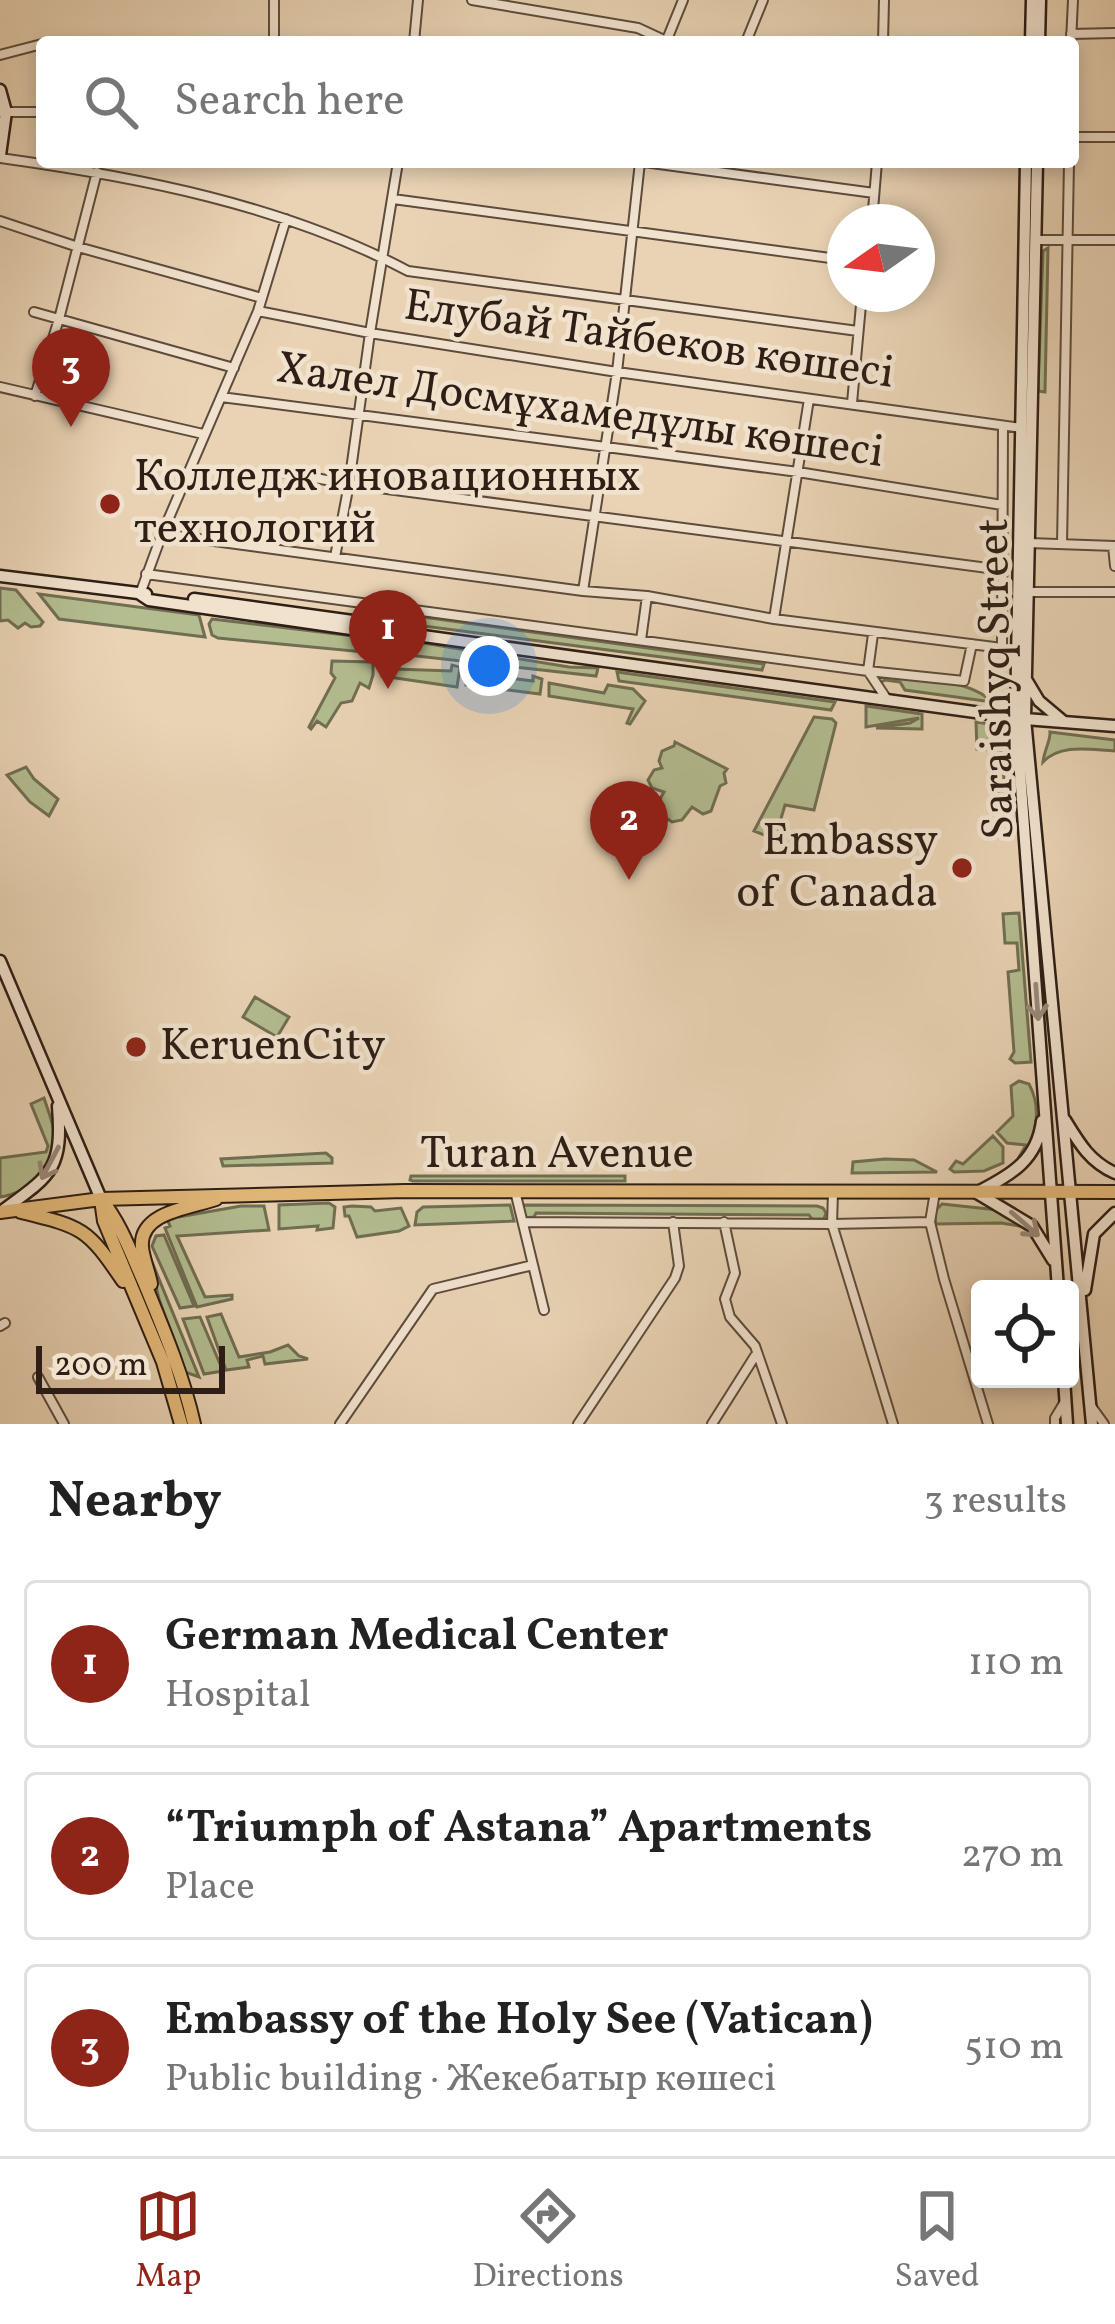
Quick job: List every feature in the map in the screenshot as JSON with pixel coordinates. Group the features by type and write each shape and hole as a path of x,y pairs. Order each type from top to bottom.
{"main road":[{"path":"1033,36 1034,0"},
{"path":"0,90 0,156"},
{"name":"Saraishyq Street","path":"1032,168 1020,718 1058,1280"},
{"name":"Saraishyq Street","path":"1033,168 1026,680 1020,718 1082,1311"},
{"path":"0,576 365,631 1020,718 1115,726"},
{"path":"1026,680 1039,701 1064,722"},
{"path":"0,961 100,1198 104,1220 163,1362 182,1424"},
{"path":"6,1211 52,1170 60,1149 58,1096"},
{"path":"1044,1100 1040,1134 1030,1157 977,1192 1032,1226 1057,1269"},
{"path":"1063,1118 1088,1155 1115,1173"},
{"name":"Turan Avenue","path":"6,1211 100,1198 229,1195 1115,1192"},
{"path":"160,1321 142,1251 146,1227 157,1218 229,1195"},
{"path":"100,1198 116,1218 160,1321 194,1424"},
{"path":"6,1211 82,1229 138,1302"},
{"path":"1092,1424 1082,1311 1094,1234 1115,1213"},
{"path":"1064,1388 1067,1424"}],"street":[{"path":"274,0 274,36"},
{"path":"415,36 418,0"},
{"path":"472,0 638,28 654,36"},
{"path":"668,36 683,0"},
{"path":"748,36 763,0"},
{"path":"883,36 884,0"},
{"path":"1071,36 1072,0"},
{"path":"1079,37 1115,33"},
{"path":"0,55 36,46"},
{"path":"3,112 36,112"},
{"path":"1079,137 1115,137"},
{"path":"0,156 36,162"},
{"path":"73,168 286,219 382,255 408,271 858,331"},
{"path":"335,557 397,168"},
{"path":"583,591 617,372 641,168"},
{"path":"687,168 874,193"},
{"path":"873,204 876,168"},
{"path":"1062,544 1069,168"},
{"path":"35,396 97,172"},
{"path":"393,199 827,258"},
{"path":"140,594 258,311 286,219"},
{"path":"0,221 262,298"},
{"path":"1035,241 1115,240"},
{"name":"Елубай Тайбеков көшесі","path":"258,311 617,372 1026,428"},
{"name":"Халел Досмұхамедұлы көшесі","path":"34,312 233,368"},
{"path":"851,403 860,312"},
{"path":"0,387 203,434"},
{"name":"Халел Досмұхамедұлы көшесі","path":"221,397 798,472 1002,505"},
{"path":"774,619 809,399"},
{"path":"162,534 646,596 873,634 1002,649 1003,426"},
{"path":"281,472 1003,570"},
{"path":"1029,543 1114,546 1115,566"},
{"path":"146,574 964,681 972,644"},
{"path":"1028,592 1115,592"},
{"path":"641,640 646,596"},
{"path":"873,634 868,671 887,699"},
{"path":"515,1191 544,1310"},
{"path":"833,1192 832,1224 893,1424"},
{"path":"934,1192 930,1222 988,1424"},
{"path":"523,1222 930,1222"},
{"path":"578,1424 675,1278 679,1266 673,1222"},
{"path":"724,1222 735,1273 725,1299 730,1317 755,1346 782,1424"},
{"path":"340,1424 433,1289 533,1265"},
{"path":"712,1424 756,1355"},
{"path":"38,1377 64,1424"},
{"path":"1055,1424 1065,1402"},
{"path":"1090,1405 1104,1424"}],"green space":[{"path":"1048,248 1045,392 1038,391 1043,251"},
{"path":"0,588 16,590 43,622 40,626 25,623 18,628 8,620 0,621"},
{"path":"39,594 199,615 205,637 59,619"},
{"path":"379,611 764,664 762,670 377,620"},
{"path":"212,619 378,639 374,653 218,638 212,635"},
{"path":"393,638 598,668 596,676 390,653"},
{"path":"332,661 373,662 369,688 360,683 352,701 341,703 326,727 317,721 311,729 335,678"},
{"path":"389,662 395,669 451,671 452,665 460,667 457,687 382,676"},
{"path":"469,667 475,667 477,674 542,679 540,694 466,685"},
{"path":"617,672 835,702 831,710 619,681"},
{"path":"876,675 954,684 992,702 905,690 900,682 880,683"},
{"path":"549,683 604,693 608,685 633,689 645,701 630,724 633,709 549,696"},
{"path":"866,706 922,714 922,729 876,728 919,718 866,727"},
{"path":"814,717 836,723 814,810 785,805 775,839 754,831"},
{"path":"976,722 990,724 995,730 990,732 993,738 1002,740 995,747 1000,745 1007,802 1002,811 997,810 999,769 993,750 977,749"},
{"path":"1050,732 1115,740 1115,751 1067,750 1043,762"},
{"path":"675,742 727,769 726,783 720,786 711,811 703,814 692,807 682,820 672,822 659,813 657,804 664,792 652,788 648,780 654,770 662,768 662,751"},
{"path":"26,767 58,799 49,816 7,775"},
{"path":"1019,913 1031,1062 1015,1063 1010,1059 1014,1052 1008,972 1019,970 1017,943 1005,943 1003,914"},
{"path":"255,997 289,1017 277,1037 243,1017"},
{"path":"1019,1081 1029,1084 1036,1113 1023,1160 1019,1157 1026,1145 1007,1143 997,1132 1013,1116 1011,1086"},
{"path":"44,1098 55,1137 51,1159 30,1184 0,1197 0,1158 46,1152 48,1146 31,1104"},
{"path":"993,1136 1003,1147 1003,1163 984,1171 950,1169 956,1161 963,1164"},
{"path":"326,1153 332,1163 223,1166 221,1159"},
{"path":"914,1160 937,1172 852,1173 853,1162"},
{"path":"411,1176 625,1176 625,1181 413,1181"},
{"path":"329,1203 335,1207 333,1228 279,1229 279,1205"},
{"path":"942,1204 998,1210 1025,1227 936,1224 934,1212"},
{"path":"510,1205 514,1221 415,1225 423,1207"},
{"path":"522,1205 817,1206 826,1213 824,1219 809,1215 536,1213 525,1218"},
{"path":"264,1206 269,1230 177,1236 205,1297 232,1295 232,1299 197,1307 165,1228 170,1226 167,1219"},
{"path":"344,1207 375,1211 401,1208 409,1226 357,1237 345,1216"},
{"path":"164,1235 194,1306 180,1308 152,1246 156,1236"},
{"path":"147,1246 199,1377 185,1372 159,1299"},
{"path":"221,1314 239,1357 288,1345 308,1359 265,1364 263,1356 247,1360 249,1367 226,1370 207,1317"},
{"path":"200,1317 223,1371 204,1374 183,1319"}],"place":[{"name":"Embassy of the Holy See (Vatican)","path":"71,427"},
{"name":"Колледж иновационных технологий","path":"110,504"},
{"name":"German Medical Center","path":"388,689"},
{"name":"Embassy of Canada","path":"962,868"},
{"name":"“Triumph of Astana” Apartments","path":"629,880"},
{"name":"KeruenCity","path":"136,1047"}]}
